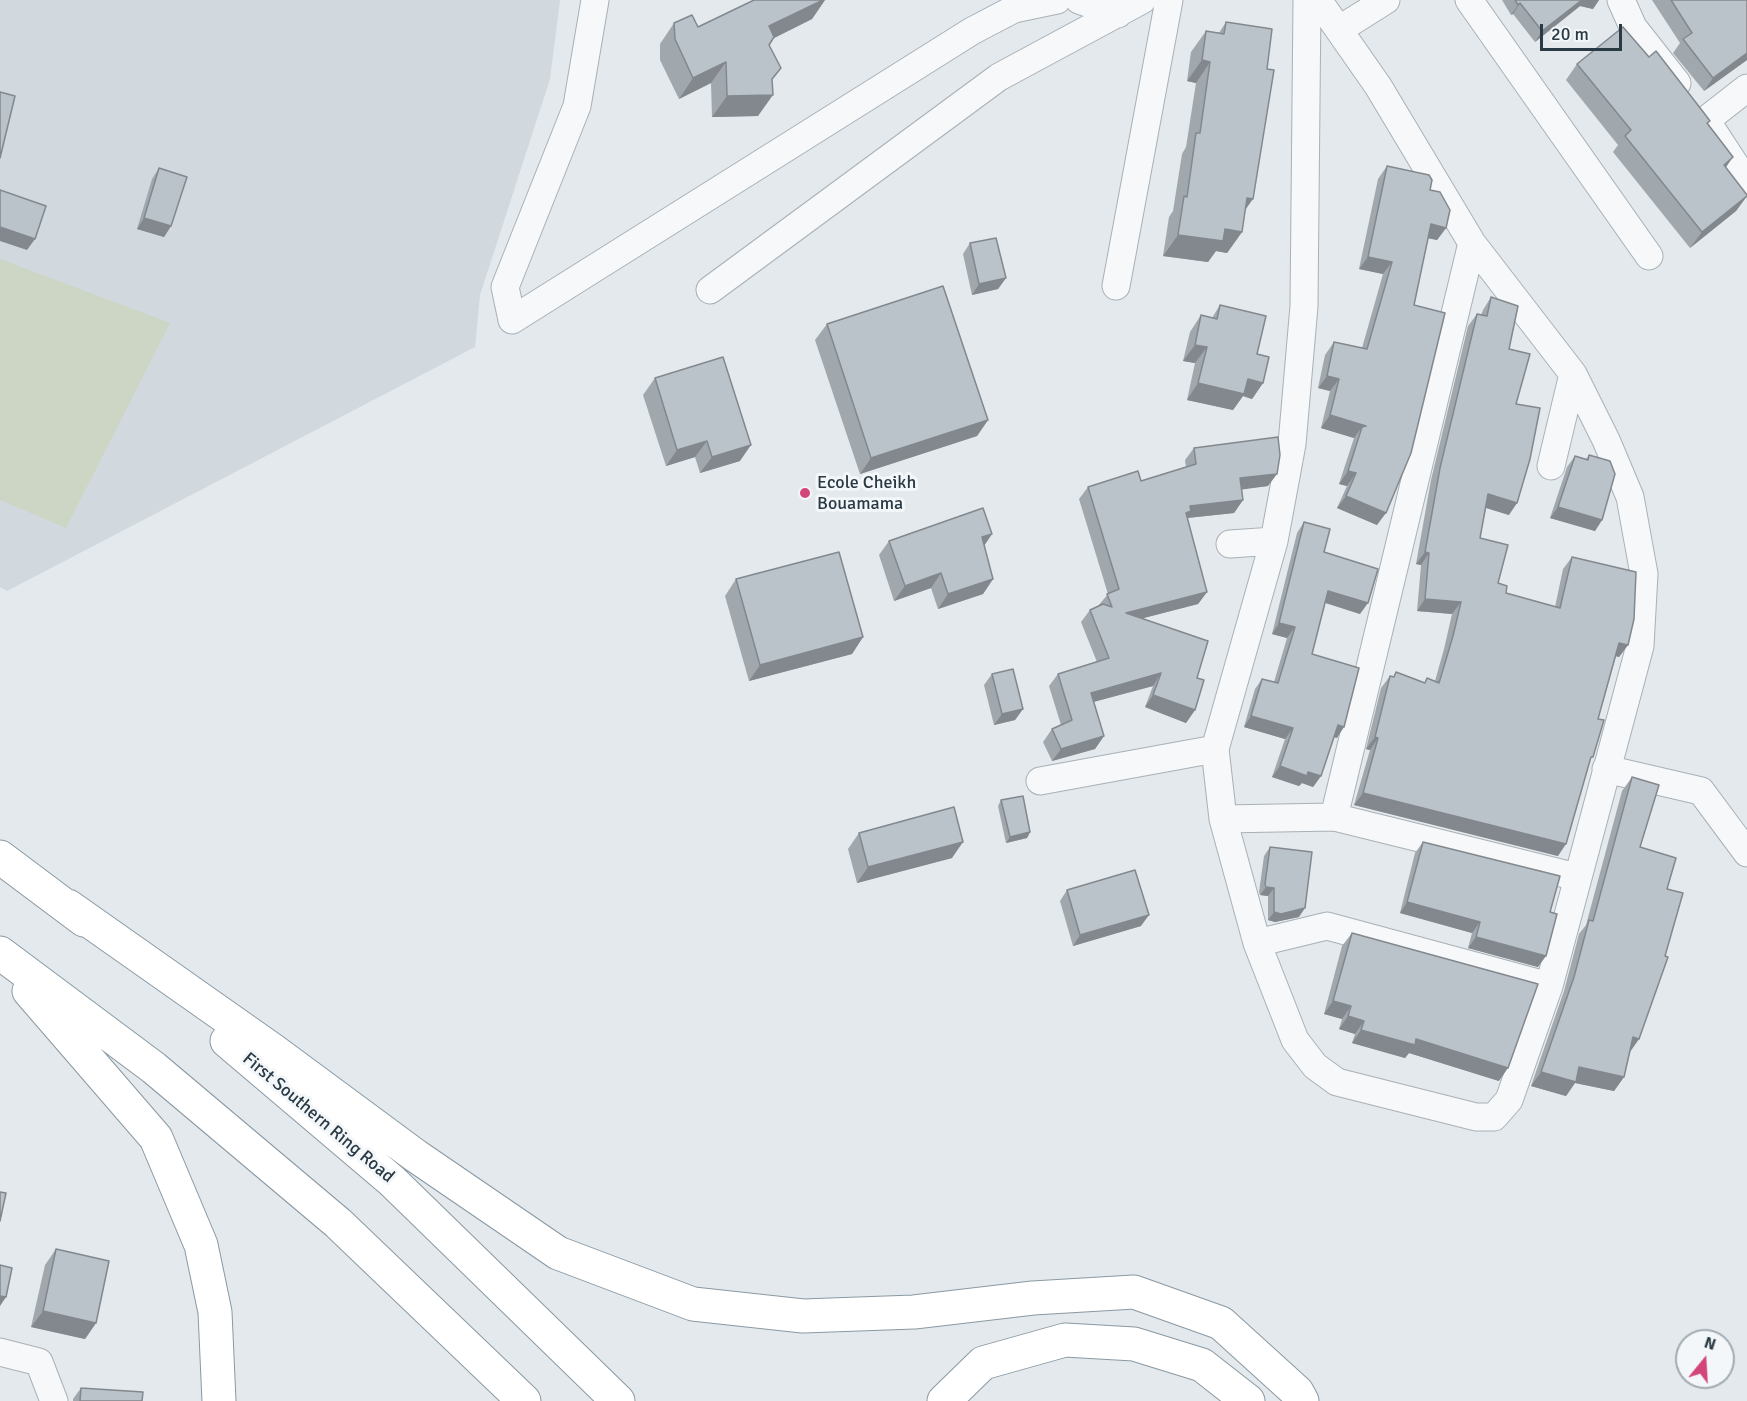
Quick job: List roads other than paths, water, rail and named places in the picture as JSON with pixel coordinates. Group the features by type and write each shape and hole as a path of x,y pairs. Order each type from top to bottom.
{"highway":[{"name":"First Southern Ring Road","path":"0,856 68,906 393,1181 618,1401"},
{"path":"68,906 274,1051 416,1156 558,1253 693,1304 803,1316 914,1312 1033,1298 1134,1292 1221,1323 1297,1392 1302,1401"},
{"path":"0,952 154,1068 338,1223 524,1401"},
{"path":"0,958 156,1138 201,1245 215,1312 219,1401"},
{"path":"944,1401 983,1363 1065,1340 1134,1344 1203,1365 1248,1401"}],"street":[{"path":"595,0 577,106 505,287 512,320 972,31 1014,9 1057,0"},
{"path":"1079,0 1118,14"},
{"path":"710,290 999,77 1142,0"},
{"path":"1116,286 1136,165 1169,0"},
{"path":"1307,0 1304,306 1292,444 1274,541 1215,750 1223,819 1257,943 1295,1040 1315,1066 1337,1082 1476,1117 1494,1117 1509,1100 1549,986 1640,646 1644,574 1630,497 1606,440 1573,374 1472,243 1378,86 1318,0"},
{"path":"1340,29 1386,0"},
{"path":"1469,0 1649,256"},
{"path":"1621,0 1633,27 1706,120 1747,183"},
{"path":"1706,120 1747,88"},
{"path":"1334,817 1472,243"},
{"path":"1551,466 1573,374"},
{"path":"1230,544 1274,541"},
{"path":"1040,781 1215,750"},
{"path":"1606,769 1701,791 1747,853"},
{"path":"1223,819 1334,817 1577,877"},
{"path":"1257,943 1327,926 1549,986"},
{"path":"0,1352 39,1362 54,1401"}],"place":[{"name":"Ecole Cheikh Bouamama","path":"805,493"}]}
